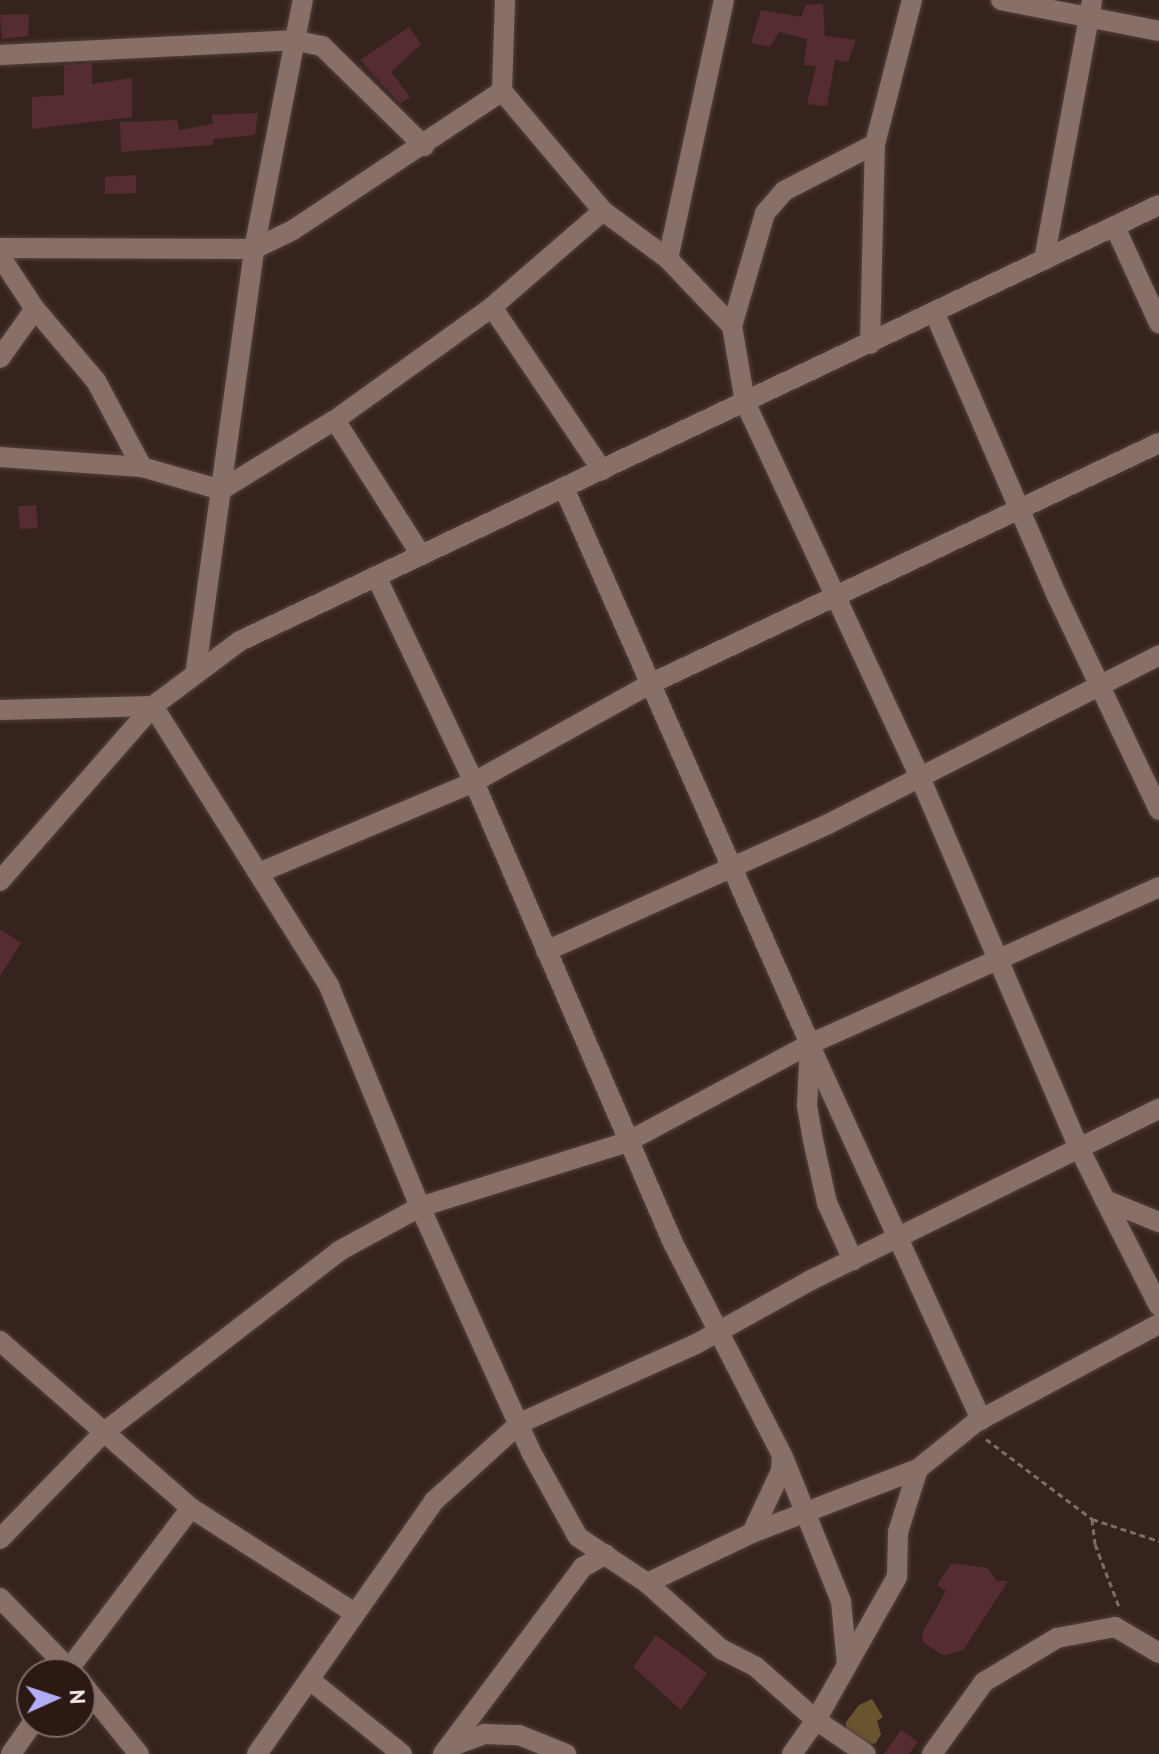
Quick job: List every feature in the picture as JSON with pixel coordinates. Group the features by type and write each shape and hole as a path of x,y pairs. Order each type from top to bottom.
{"street":[{"path":"196,669 254,249 303,0"},
{"path":"505,0 502,91 603,211 668,259 732,326"},
{"path":"668,259 724,0"},
{"path":"870,344 875,144 912,0"},
{"path":"1001,0 1090,9 1159,31"},
{"path":"1044,260 1090,9"},
{"path":"0,55 293,40 322,46 336,55 424,146"},
{"path":"0,248 254,249 424,146 502,91"},
{"path":"875,144 784,191 765,213 732,326 745,402 919,775 994,961 1080,1150 1159,1306"},
{"path":"0,881 153,706 196,669 240,641 935,314 1159,205"},
{"path":"0,457 142,467 221,490 335,420 492,307 603,211"},
{"path":"1115,227 1159,323"},
{"path":"0,256 35,309 96,381 142,467"},
{"path":"492,307 602,470"},
{"path":"0,358 35,309"},
{"path":"935,314 1159,810"},
{"path":"335,420 421,555"},
{"path":"261,872 474,782 650,684 1159,443"},
{"path":"564,488 978,1421"},
{"path":"376,576 474,782 627,1142 716,1333 782,1455 807,1512 841,1601 847,1665"},
{"path":"546,951 732,867 1159,655"},
{"path":"0,710 153,706"},
{"path":"153,706 261,872 329,986 420,1207 520,1423 578,1537 647,1583 721,1649 756,1667 816,1720 866,1754"},
{"path":"0,1539 103,1433 339,1251 420,1207 627,1142 810,1044 1159,887"},
{"path":"810,1044 807,1106 813,1140 827,1203 853,1260"},
{"path":"257,1754 310,1680 353,1612 434,1501 520,1423 716,1333 853,1260 1159,1109"},
{"path":"1105,1200 1159,1222"},
{"path":"647,1583 752,1533 918,1469 978,1421 1159,1324"},
{"path":"0,1341 191,1508 353,1612"},
{"path":"752,1533 781,1471 782,1455"},
{"path":"792,1754 816,1720 897,1577 898,1532 918,1469"},
{"path":"83,1658 191,1508"},
{"path":"446,1750 583,1567 606,1554"},
{"path":"0,1598 57,1658"},
{"path":"932,1754 968,1698 1002,1666 1080,1630 1104,1626 1124,1632 1159,1653"},
{"path":"310,1680 402,1754"},
{"path":"96,1703 139,1754"},
{"path":"446,1750 484,1734 519,1735 566,1754"}],"path":[{"path":"978,1421 995,1451 1092,1519 1159,1541"},
{"path":"1092,1519 1095,1544 1117,1594 1124,1632"}],"shaded area":[{"path":"872,1699 883,1717 877,1721 881,1734 876,1743 866,1746 846,1729 846,1722 859,1705"}],"building":[{"path":"823,4 825,36 856,40 848,62 835,60 827,106 807,104 816,66 804,65 807,39 779,32 770,47 751,43 761,10 801,17 806,5"},
{"path":"29,14 28,36 2,39 0,15"},
{"path":"409,27 421,44 391,72 410,97 400,104 360,60"},
{"path":"92,63 92,84 132,78 132,117 32,129 32,97 64,95 64,65"},
{"path":"258,113 255,135 213,139 213,145 121,152 120,122 177,120 179,130 213,124 212,115"},
{"path":"136,175 136,193 105,194 105,177"},
{"path":"36,505 38,528 20,529 18,506"},
{"path":"0,929 21,943 0,976"},
{"path":"952,1563 987,1568 997,1581 1008,1581 964,1649 944,1656 923,1642 922,1633 946,1591 937,1585"},
{"path":"656,1635 707,1673 681,1710 633,1667"},
{"path":"901,1730 918,1742 909,1754 884,1754"}]}
